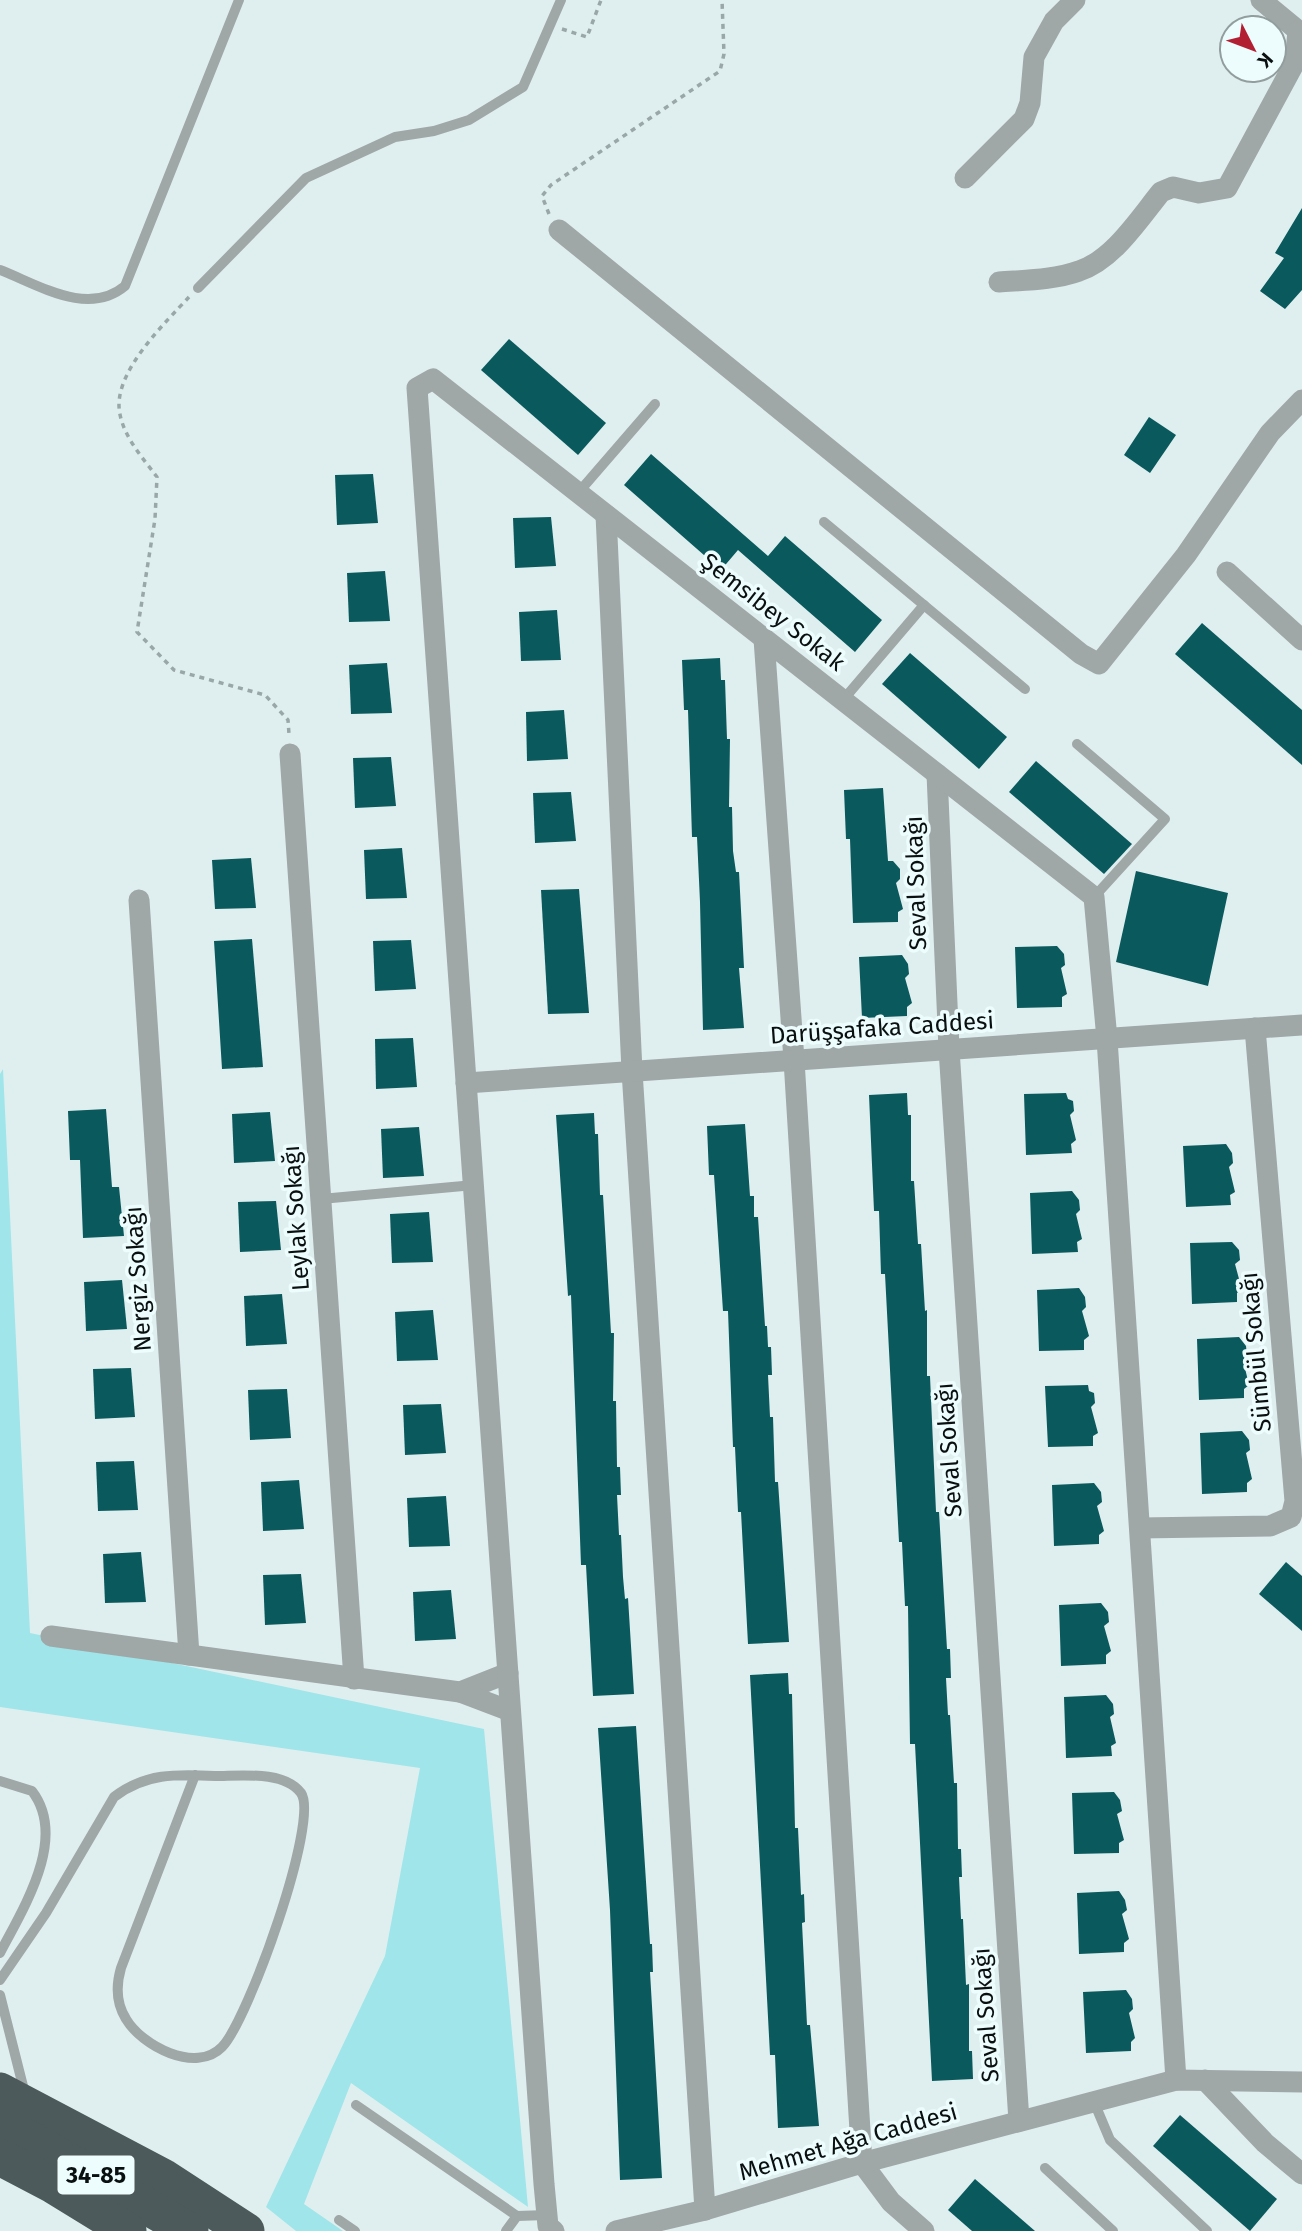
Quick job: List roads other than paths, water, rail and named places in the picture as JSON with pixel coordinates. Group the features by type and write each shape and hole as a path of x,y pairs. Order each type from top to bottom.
{"highway":[{"name":"34-85","path":"9,2105 190,2231"},
{"path":"9,2105 163,2177 246,2231"},
{"name":"34-85","path":"0,2157 53,2185 128,2231"}],"street":[{"path":"965,178 1024,119 1030,103 1034,57 1054,21 1074,0"},
{"path":"999,282 1055,278 1082,271 1099,261 1161,192 1173,187 1199,193 1227,188 1295,62 1300,32 1261,0"},
{"path":"559,230 1081,654 1099,664 1186,555 1269,433 1302,400"},
{"name":"Şemsibey Sokak","path":"466,1083 417,388 433,379 1094,897"},
{"path":"606,515 632,1072 705,2210"},
{"path":"1227,572 1302,640"},
{"path":"764,639 794,1060 862,2163 891,2202 924,2231"},
{"name":"Leylak Sokağı","path":"290,754 354,1679"},
{"name":"Seval Sokağı","path":"937,774 949,1049 1019,2121"},
{"path":"1094,897 1107,1038 1176,2080"},
{"name":"Nergiz Sokağı","path":"139,900 189,1655"},
{"name":"Darüşşafaka Caddesi","path":"466,1083 1302,1025"},
{"name":"Sümbül Sokağı","path":"1140,1528 1270,1526 1291,1517 1295,1501 1255,1028"},
{"path":"466,1083 510,1712 550,2224"},
{"path":"51,1636 460,1692 510,1712"},
{"path":"460,1692 508,1673"},
{"name":"Mehmet Ağa Caddesi","path":"624,2230 705,2210 862,2163 1176,2080 1302,2082"},
{"path":"1205,2080 1265,2143 1302,2174"}],"lane":[{"path":"0,270 83,301 109,297 125,286 239,0"},
{"path":"198,288 306,177 395,137 434,131 468,120 523,86 561,0"},
{"path":"578,493 656,404"},
{"path":"824,522 1025,689"},
{"path":"843,700 924,605"},
{"path":"1077,744 1165,819 1094,897"},
{"path":"321,1199 474,1185"},
{"path":"0,1980 46,1913 114,1797 126,1788 154,1776 195,1775 284,1780 300,1791 306,1814 273,1941 244,2013 223,2047 196,2059 181,2057 141,2037 122,2011 117,1990 121,1968 195,1775"},
{"path":"0,1781 32,1791 43,1808 48,1829 45,1853 0,1953"},
{"path":"0,1995 24,2086 9,2105"},
{"path":"1094,2102 1110,2140 1207,2231"},
{"path":"356,2105 517,2216 550,2224"},
{"path":"1045,2168 1113,2231"},
{"path":"506,2231 517,2216"},
{"path":"339,2220 355,2231"}]}
